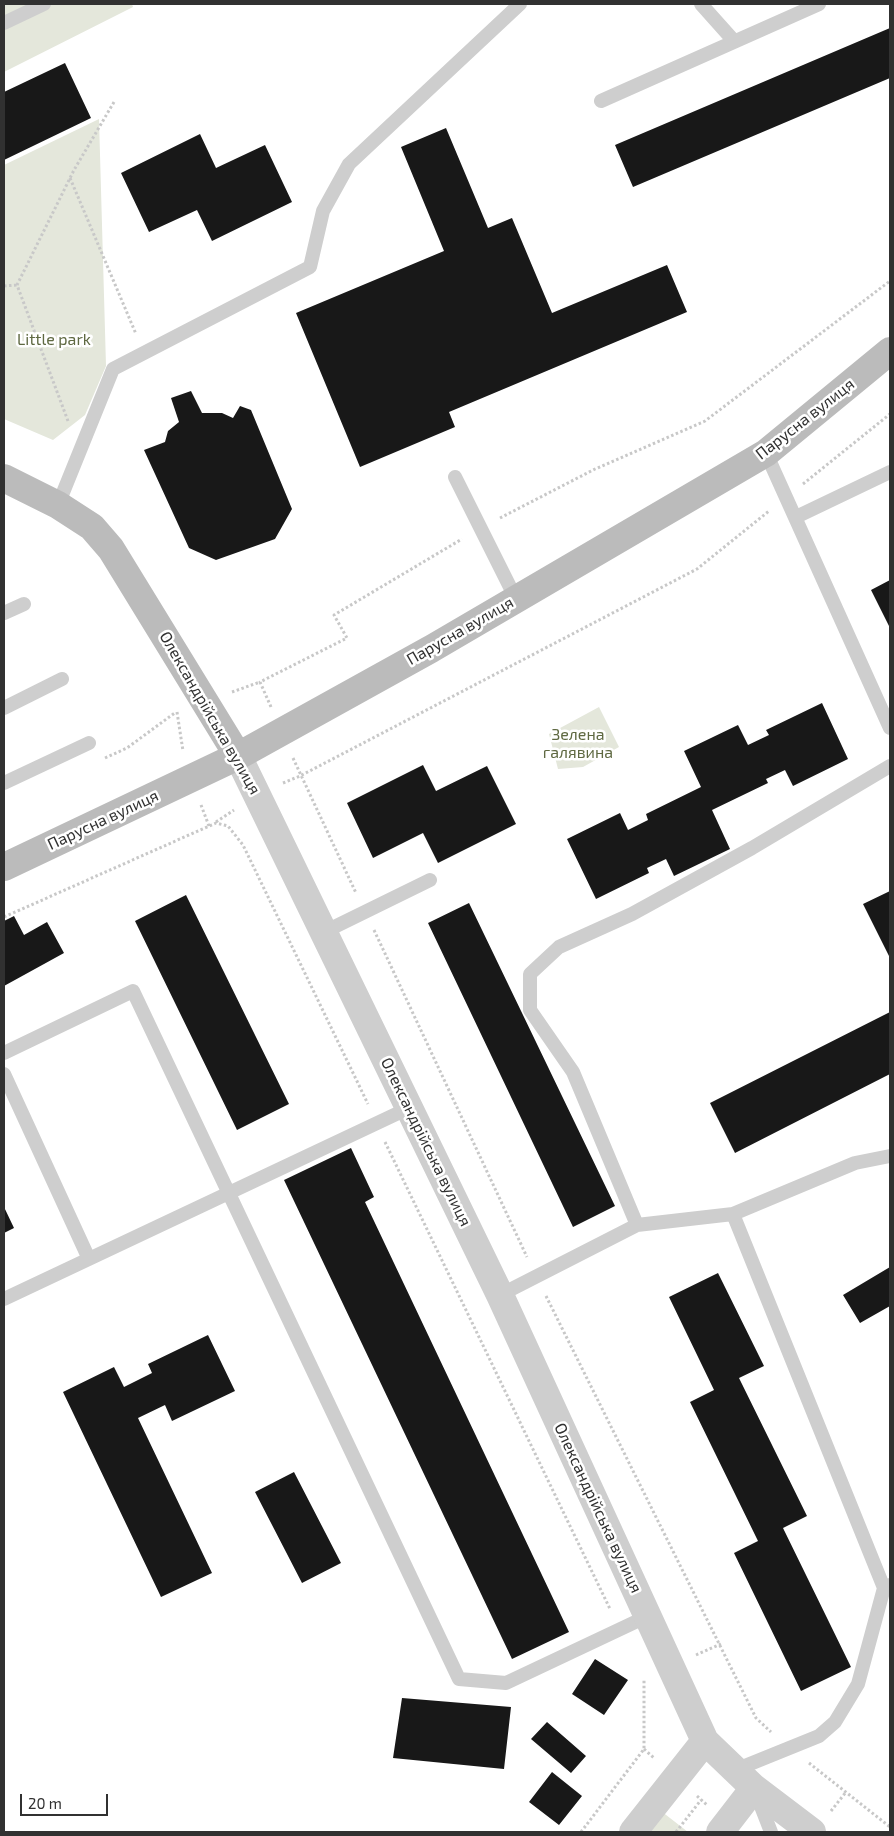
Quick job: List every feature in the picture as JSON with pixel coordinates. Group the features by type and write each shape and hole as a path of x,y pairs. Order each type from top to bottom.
{"street":[{"name":"Парусна вулиця","path":"4,868 238,756 516,599 766,453 890,351"},
{"name":"Олександрійська вулиця","path":"4,478 58,504 92,527 112,549 238,756 500,1295 705,1741 745,1779 812,1832"},
{"path":"633,1832 705,1741"},
{"path":"720,1832 745,1779"}],"lane":[{"path":"4,24 44,4"},
{"path":"58,504 112,369 310,267 323,211 349,164 520,4"},
{"path":"701,4 734,41"},
{"path":"601,101 819,4"},
{"path":"766,453 890,728"},
{"path":"796,517 890,472"},
{"path":"454,477 516,599"},
{"path":"4,613 24,604"},
{"path":"4,708 62,679"},
{"path":"4,783 88,743"},
{"path":"637,1225 573,1072 530,1010 530,974 559,947 632,914 752,848 890,766"},
{"path":"324,932 430,880"},
{"path":"4,1053 133,991 459,1679 506,1684 648,1616"},
{"path":"4,1074 89,1258"},
{"path":"4,1298 409,1108"},
{"path":"500,1295 637,1225 733,1214 855,1162 890,1156"},
{"path":"733,1214 887,1586 858,1684 848,1704 835,1722 818,1736 789,1748 745,1779 770,1832"}],"path":[{"path":"80,452 17,285 70,178 114,102"},
{"path":"70,178 144,353"},
{"path":"890,281 705,420 595,469 480,528 334,615 347,638 260,682 300,776 471,1142 756,1718 789,1748 890,1827"},
{"path":"4,286 17,285"},
{"path":"4,917 216,823 257,794 300,776 697,569 890,414"},
{"path":"216,823 228,826 243,845 614,1616"},
{"path":"581,1832 644,1749 644,1679"},
{"path":"676,1832 701,1800"}],"green space":[{"path":"4,4 132,4 133,7 4,72"},
{"name":"Little park","path":"99,119 106,366 85,415 53,440 4,419 4,165"},
{"name":"Зелена галявина","path":"599,707 619,747 583,767 558,769 549,734"},
{"path":"661,1811 688,1832 645,1832"}],"building":[{"path":"890,28 890,78 633,187 615,145"},
{"path":"65,63 91,118 4,160 4,92"},
{"path":"446,128 488,228 512,218 552,313 667,265 687,312 449,412 455,427 360,467 296,313 444,251 401,147"},
{"path":"200,134 216,168 265,145 292,202 212,241 197,210 149,232 121,173"},
{"path":"191,391 202,413 222,413 233,418 240,406 251,410 292,509 275,539 216,560 189,548 144,450 165,442 168,431 179,422 171,398"},
{"path":"890,580 890,628 871,590"},
{"path":"822,703 848,759 793,786 785,770 766,779 768,783 712,810 730,849 674,876 666,859 647,868 649,873 596,899 567,839 620,813 628,830 648,820 646,814 701,787 684,751 738,725 748,745 769,735 766,730"},
{"path":"423,765 436,791 487,766 516,824 438,863 423,833 373,858 347,803"},
{"path":"890,891 890,958 863,904"},
{"path":"186,895 289,1104 237,1130 135,921"},
{"path":"469,903 615,1206 573,1227 428,923"},
{"path":"14,916 24,935 47,922 64,953 4,986 4,921"},
{"path":"890,1012 890,1074 735,1153 710,1103"},
{"path":"351,1148 374,1197 365,1202 569,1632 512,1659 284,1180"},
{"path":"4,1207 14,1228 4,1233"},
{"path":"890,1267 890,1306 860,1323 843,1295"},
{"path":"718,1273 764,1366 739,1378 807,1516 783,1528 851,1667 801,1691 734,1553 758,1541 690,1402 714,1390 669,1297"},
{"path":"208,1335 235,1391 172,1421 165,1405 138,1418 212,1573 161,1597 63,1392 114,1367 124,1387 152,1373 148,1364"},
{"path":"294,1472 341,1563 302,1583 255,1492"},
{"path":"595,1659 628,1680 604,1715 572,1694"},
{"path":"402,1698 511,1707 504,1769 393,1758"},
{"path":"547,1722 586,1756 571,1773 531,1739"},
{"path":"552,1772 582,1796 559,1825 529,1802"}]}
